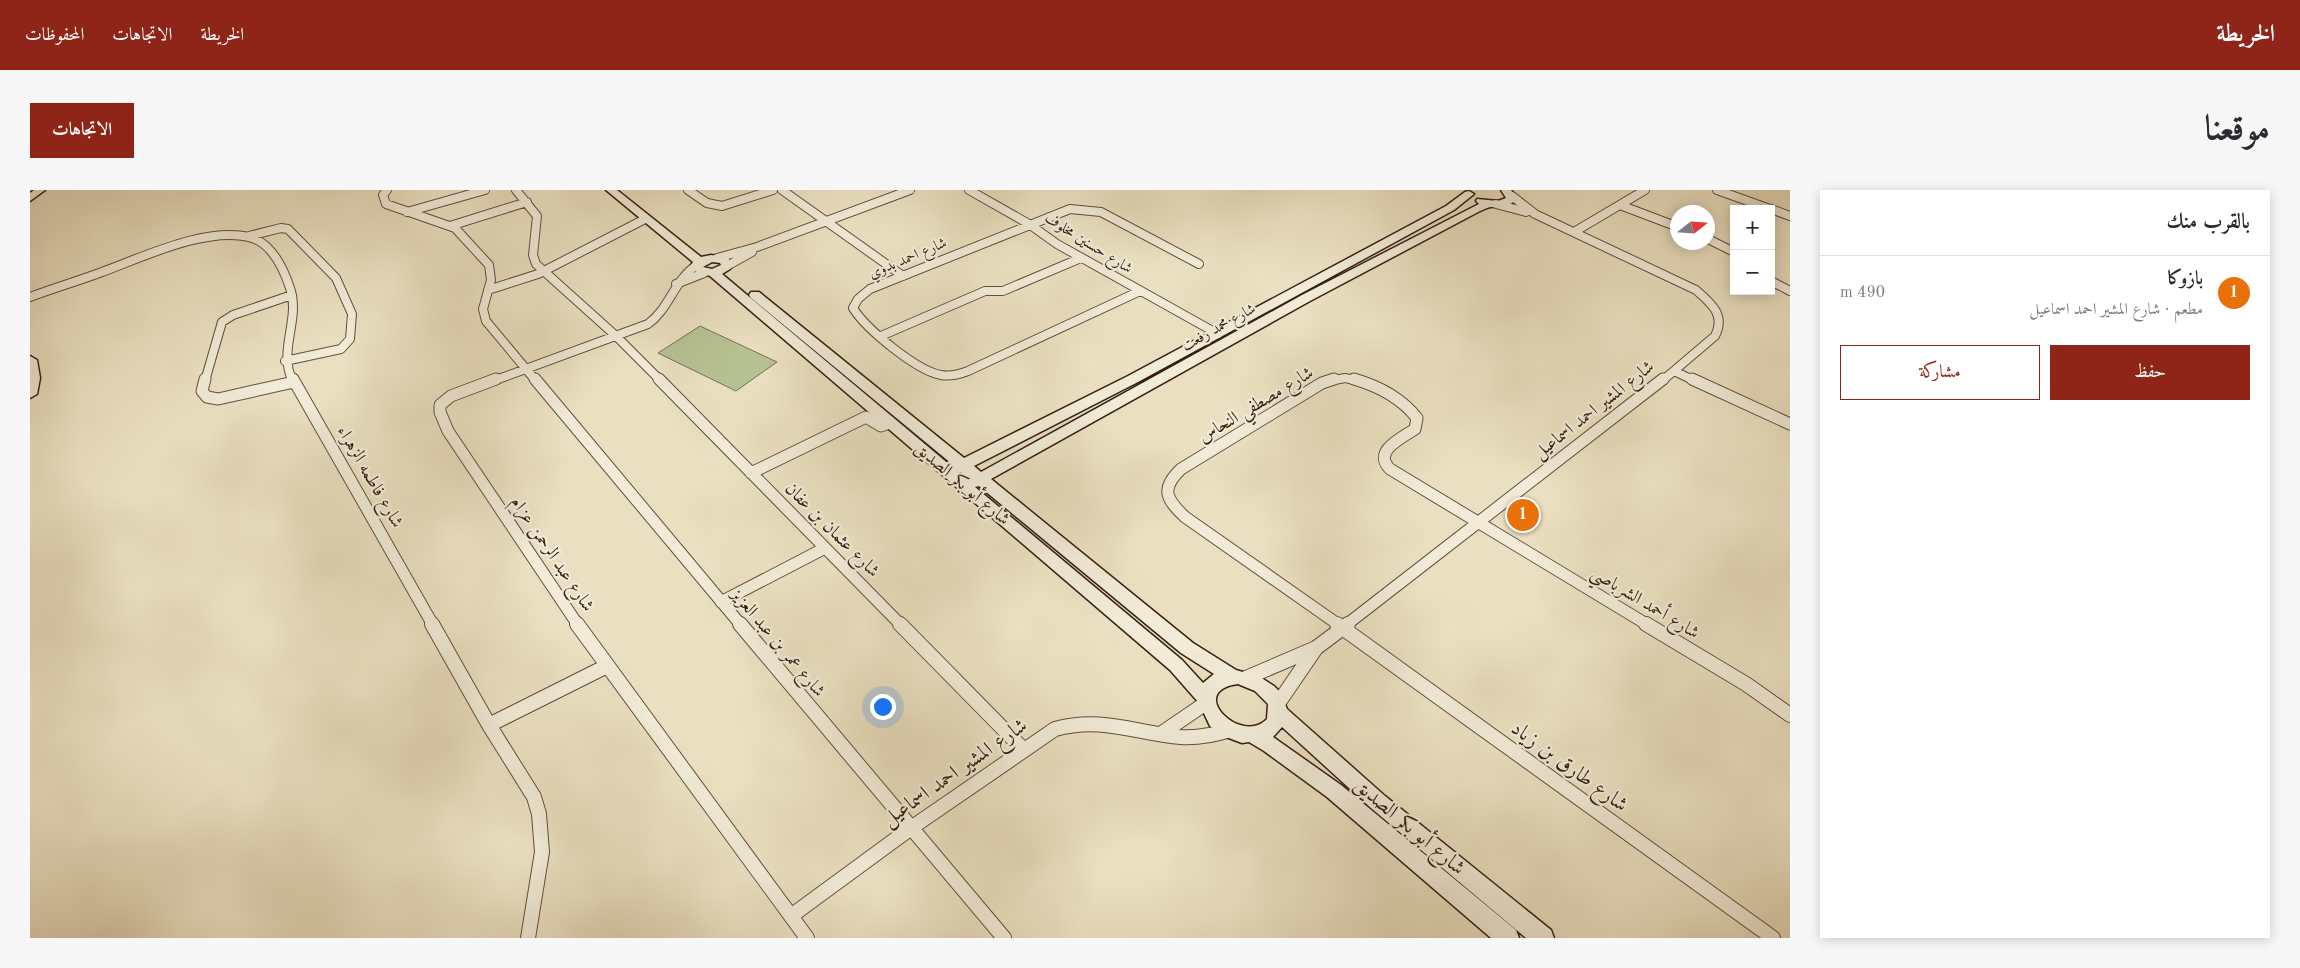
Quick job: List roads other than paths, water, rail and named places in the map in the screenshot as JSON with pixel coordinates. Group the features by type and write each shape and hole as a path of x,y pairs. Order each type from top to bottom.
{"street":[{"path":"30,198 40,190"},
{"path":"387,190 384,195 386,204 450,226 527,202"},
{"path":"406,212 485,190"},
{"path":"516,190 537,216 534,260 543,272"},
{"name":"شارع أبو بكر الصديق","path":"611,190 645,219 712,265 964,464 1187,648 1239,677"},
{"name":"شارع أبو بكر الصديق","path":"627,190 890,423 1176,665 1206,701"},
{"path":"688,190 707,204 722,206 773,190"},
{"path":"782,190 903,276"},
{"path":"712,265 910,190"},
{"name":"شارع حسنين مخلوف","path":"969,190 1029,224 1081,258 1218,334"},
{"path":"1574,232 1644,190"},
{"path":"1717,190 1760,205"},
{"path":"1468,192 1478,200 1494,204 1512,200 1509,192"},
{"name":"شارع محمد رفعت","path":"965,486 1450,208 1468,192"},
{"name":"شارع المشير احمد اسماعيل","path":"1239,677 1316,648 1479,524 1674,371 1711,341 1720,330 1721,318 1714,303 1696,290 1547,219 1521,205 1509,192"},
{"name":"شارع محمد رفعت","path":"948,472 1303,292 1476,209 1494,204"},
{"name":"شارع المشير احمد اسماعيل","path":"1494,204 1547,219"},
{"path":"1620,205 1670,224"},
{"name":"شارع احمد بدوي","path":"1140,291 959,374 931,372 881,336 855,313 854,303 870,289 1070,209 1093,210 1199,264"},
{"path":"1775,210 1790,216"},
{"path":"488,290 543,272 645,219"},
{"name":"شارع عمر بن عبد العزيز","path":"450,226 459,230 489,265 492,275 483,309 484,318 1004,938"},
{"path":"30,298 193,242 226,236 249,236 280,228 288,229 336,278 352,314 350,339 341,349 285,361 295,313 292,296 268,248 264,243 249,236"},
{"path":"1715,242 1730,250"},
{"path":"712,265 757,247"},
{"path":"881,336 985,291 1003,291 1081,258"},
{"name":"شارع عبد الرحمن عزام","path":"712,265 676,284 662,312 654,321 451,396 440,405 440,412 448,431 607,666 807,938"},
{"name":"شارع عثمان بن عفان","path":"543,272 616,336 1024,749"},
{"path":"1775,283 1790,291"},
{"path":"292,296 233,315 222,322 202,391 207,397 218,399 294,382"},
{"path":"30,360 34,378 30,394"},
{"name":"شارع فاطمه الزهراء","path":"285,361 294,382 403,570 489,725 534,797 539,814 542,852 528,938"},
{"path":"1674,371 1790,424"},
{"name":"شارع مصطفي النحاس","path":"1342,627 1260,571 1174,507 1166,492 1174,475 1322,383 1330,380 1351,379 1396,400 1410,409 1417,418 1415,429 1387,449 1384,454 1385,464 1398,475 1479,524"},
{"path":"751,473 866,417 881,426 890,423"},
{"name":"شارع أحمد الشرباصي","path":"1479,524 1738,680 1790,714"},
{"path":"721,602 825,548"},
{"name":"شارع طارق بن زياد","path":"1342,627 1773,938"},
{"name":"شارع المشير احمد اسماعيل","path":"1278,708 1316,648"},
{"path":"489,725 607,666"},
{"path":"1239,677 1266,689 1278,708 1274,725 1260,734 1252,735 1230,730 1212,716 1206,701 1209,688 1213,684 1239,677"},
{"path":"1162,734 1206,701"},
{"name":"شارع أبو بكر الصديق","path":"1278,708 1378,802 1543,938"},
{"name":"شارع المشير احمد اسماعيل","path":"791,916 911,828 1054,729 1081,722 1097,721 1162,734 1198,737 1230,730"},
{"name":"شارع أبو بكر الصديق","path":"1252,735 1271,745 1334,791 1508,938"}],"place":[{"name":"بازوكا","path":"1523,515"}]}
